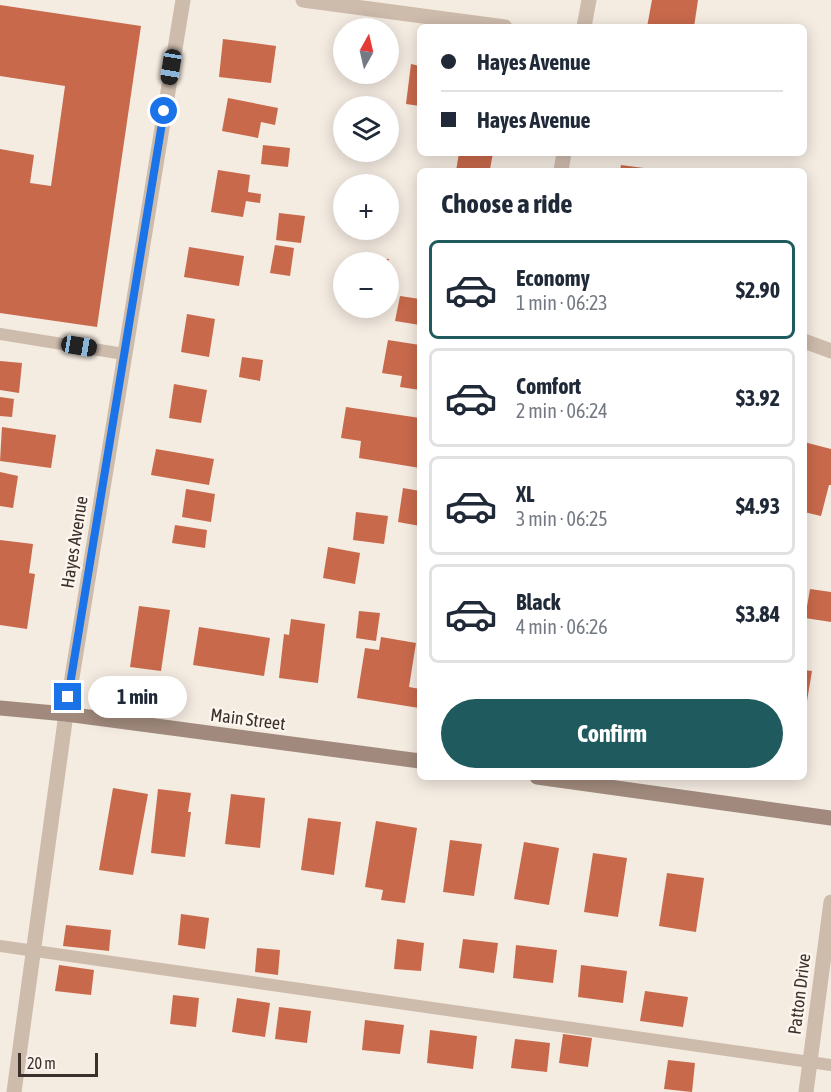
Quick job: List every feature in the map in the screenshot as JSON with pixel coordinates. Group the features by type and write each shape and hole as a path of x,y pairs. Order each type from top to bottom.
{"main road":[{"name":"Main Street","path":"0,708 66,714 417,761"},
{"path":"559,780 831,818"}],"street":[{"name":"Hayes Avenue","path":"14,1092 66,714 183,0"},
{"path":"303,0 483,24"},
{"path":"585,24 589,0"},
{"path":"807,342 831,351"},
{"name":"Patton Drive","path":"806,1092 831,902"}],"lane":[{"path":"0,334 124,354"},
{"path":"0,946 831,1065"}],"building":[{"path":"652,0 698,0 694,24 648,24"},
{"path":"0,5 141,26 97,327 0,313 0,149 34,155 30,183 51,186 65,86 0,76"},
{"path":"223,39 276,46 271,83 219,77"},
{"path":"411,64 417,65 417,106 406,104"},
{"path":"228,98 278,108 275,125 261,122 258,138 222,131"},
{"path":"263,145 290,148 288,167 261,164"},
{"path":"458,156 492,156 490,168 456,168"},
{"path":"621,165 644,168 620,168"},
{"path":"218,170 250,175 248,192 261,194 260,203 246,201 243,217 211,212"},
{"path":"279,213 305,216 301,243 276,240"},
{"path":"275,245 294,248 290,276 270,273"},
{"path":"189,247 244,256 239,286 184,277"},
{"path":"400,296 417,299 417,325 395,321 396,318 399,318"},
{"path":"187,314 215,319 209,357 181,352"},
{"path":"388,340 417,345 417,390 400,387 402,376 382,373"},
{"path":"242,357 263,360 260,381 239,377"},
{"path":"0,361 22,363 19,393 0,390"},
{"path":"174,384 207,390 201,423 169,418"},
{"path":"0,397 14,399 12,417 0,416"},
{"path":"346,407 417,418 417,468 359,458 361,441 341,438"},
{"path":"2,427 56,435 51,468 0,461"},
{"path":"807,443 831,449 831,485 829,485 821,516 807,513"},
{"path":"156,449 214,459 209,485 151,475"},
{"path":"0,472 18,476 13,508 0,506"},
{"path":"403,488 417,490 417,525 398,522"},
{"path":"186,489 215,494 211,522 182,517"},
{"path":"356,512 388,516 384,544 353,540"},
{"path":"175,525 207,530 205,548 172,543"},
{"path":"0,540 33,544 29,573 35,574 27,629 0,625"},
{"path":"328,547 360,553 355,584 323,578"},
{"path":"810,589 831,592 831,622 807,618"},
{"path":"139,606 170,610 161,671 130,667"},
{"path":"359,611 380,613 376,641 356,638"},
{"path":"291,619 325,624 318,683 279,678 284,634 289,635"},
{"path":"199,627 270,638 264,676 193,665"},
{"path":"381,637 416,643 409,687 417,688 417,708 357,698 365,648 379,650"},
{"path":"807,670 812,671 807,701"},
{"path":"113,788 148,794 133,875 99,870"},
{"path":"158,789 191,793 185,857 151,853"},
{"path":"231,794 265,798 260,848 225,844"},
{"path":"308,818 341,822 334,875 301,870"},
{"path":"376,821 417,828 405,903 381,900 383,890 365,887"},
{"path":"450,840 482,844 474,896 443,892"},
{"path":"524,842 559,848 549,905 514,899"},
{"path":"593,853 627,858 618,917 584,912"},
{"path":"667,873 704,878 696,932 659,926"},
{"path":"181,914 209,918 205,949 178,945"},
{"path":"66,925 111,930 109,951 63,946"},
{"path":"397,939 424,943 421,971 394,969"},
{"path":"463,939 498,943 494,973 459,968"},
{"path":"516,945 557,950 553,983 513,978"},
{"path":"257,948 280,950 278,975 255,972"},
{"path":"59,965 94,970 91,995 55,991"},
{"path":"581,965 627,971 623,1003 578,997"},
{"path":"645,991 688,997 683,1027 640,1021"},
{"path":"173,995 199,998 196,1027 170,1024"},
{"path":"237,998 270,1003 265,1037 232,1032"},
{"path":"279,1007 311,1011 307,1043 275,1039"},
{"path":"365,1020 404,1025 400,1054 362,1050"},
{"path":"430,1030 477,1036 473,1069 427,1063"},
{"path":"563,1034 592,1038 588,1067 559,1063"},
{"path":"515,1039 550,1043 547,1072 511,1068"},
{"path":"668,1060 695,1063 692,1092 664,1089"}],"route":[{"path":"68,697 164,111"}]}
